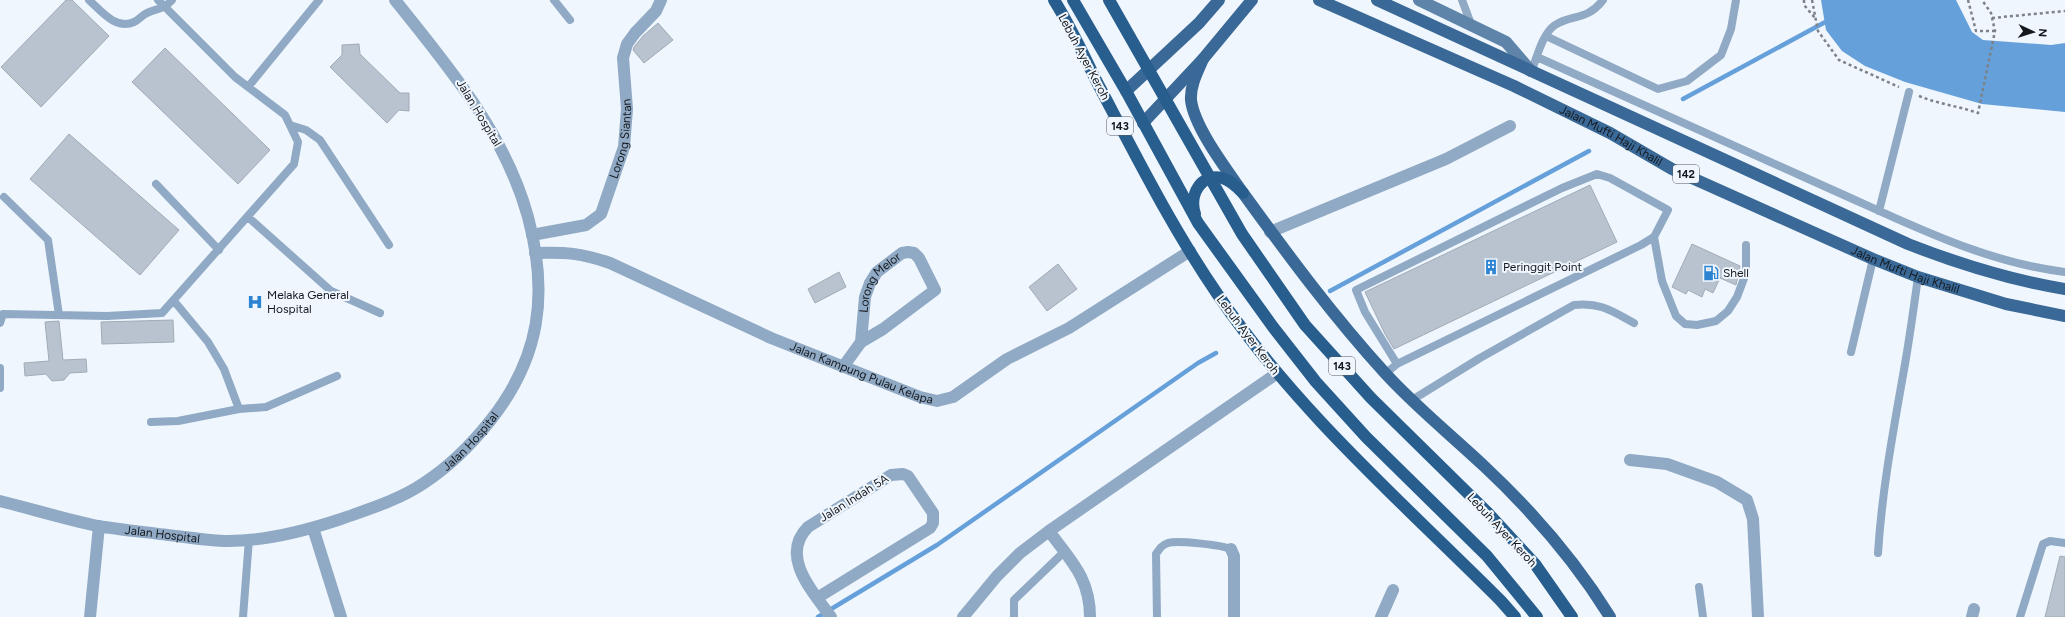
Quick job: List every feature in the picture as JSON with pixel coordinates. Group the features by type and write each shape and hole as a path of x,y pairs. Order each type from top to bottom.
{"highway":[{"name":"Lebuh Ayer Keroh","path":"1054,0 1153,189 1218,295 1276,374 1314,416 1502,601 1515,617"},
{"path":"1073,0 1126,91 1198,223 1273,327 1316,382 1371,443 1487,556 1538,617"},
{"name":"Lebuh Ayer Keroh","path":"1109,0 1242,234 1305,325 1371,398 1488,513 1535,564 1572,617"},
{"path":"1198,223 1193,201 1194,193 1200,184 1210,179 1221,178 1231,182 1243,193"}],"main road":[{"path":"1126,91 1199,23 1219,0"},
{"path":"1143,123 1203,59 1252,0"},
{"name":"Jalan Mufti Haji Khalil","path":"1319,0 1514,86 1610,133 1672,169 1873,259 1918,277 2006,304 2065,316"},
{"name":"142","path":"1377,0 1532,72"},
{"name":"Jalan Mufti Haji Khalil","path":"1419,0 1506,42 1532,72 1915,247 1951,261 1995,275 2065,289"},
{"path":"1203,59 1193,83 1191,100 1200,127 1221,163 1270,232 1316,294 1385,374 1527,508 1562,548 1592,589 1610,617"}],"street":[{"name":"Jalan Hospital","path":"0,501 99,526 228,541 283,535 313,528 369,510 422,484 448,466 469,446 485,427 514,386 526,363 533,339 538,311 538,281 532,235 527,214 513,177 492,132 454,73 395,0"},
{"name":"Lorong Siantan","path":"532,235 586,225 601,214 624,146 626,109 623,58 627,44 635,33 656,12 661,0"},
{"path":"1270,232 1446,159 1510,126"},
{"name":"Jalan Kampung Pulau Kelapa","path":"535,253 567,252 586,254 610,263 771,338 920,396 937,401 953,397 1006,359 1069,328 1190,251"},
{"name":"Lorong Melor","path":"902,253 914,253 919,258 935,290 883,330 861,342 865,297 877,272 902,253"},
{"path":"844,367 861,342"},
{"path":"962,617 997,576 1020,553 1049,530 1276,374"},
{"path":"1630,460 1667,464 1717,482 1747,500 1753,519 1758,617"},
{"name":"Jalan Indah 5A","path":"898,473 908,476 933,513 933,523 930,528 819,600 797,565 797,545 801,534 808,527 891,475 898,473"},
{"path":"90,617 99,526"},
{"path":"313,528 341,617"},
{"path":"1049,530 1080,573 1087,587 1090,602 1090,617"},
{"path":"1230,549 1234,556 1234,617"},
{"path":"1381,617 1393,590"},
{"path":"819,600 831,617"}],"lane":[{"path":"89,0 115,23 125,25 136,22 146,13 165,7 172,0"},
{"path":"0,323 1,314 107,316 162,313 294,164 298,142 285,115 235,77 158,0"},
{"path":"248,87 319,0"},
{"path":"554,0 570,20"},
{"path":"1462,0 1471,24"},
{"path":"1532,72 1546,36 1554,25 1587,14 1597,8 1603,0"},
{"path":"1546,36 1658,89 1687,81 1721,55 1731,29 1736,0"},
{"path":"1537,57 1942,239 1981,252 2047,270 2065,272"},
{"path":"1879,211 1909,92"},
{"path":"290,125 306,130 320,140 389,245"},
{"path":"1385,374 1397,364 1654,237 1668,210 1610,178 1597,174 1562,188 1356,290 1365,312 1397,364"},
{"path":"156,184 219,250"},
{"path":"4,197 48,240 59,315"},
{"path":"248,217 331,291 380,313"},
{"path":"1654,237 1662,281 1676,316 1685,324 1697,325 1716,321 1728,311 1737,298 1746,274 1746,246"},
{"path":"1851,352 1873,259"},
{"path":"1878,553 1886,467 1906,362 1918,277"},
{"path":"174,301 208,342 224,369 239,409"},
{"path":"1412,400 1480,358 1574,305 1590,303 1606,308 1634,323"},
{"path":"0,368 0,388"},
{"path":"151,422 178,421 239,409 266,407 337,376"},
{"path":"242,617 249,539"},
{"path":"2020,617 2043,544 2050,541 2065,543"},
{"path":"1157,617 1156,554 1161,546 1170,542 1222,546 1230,549"},
{"path":"1014,617 1014,600 1064,552"},
{"path":"1699,587 1704,617"}],"path":[{"path":"1804,0 1804,4 1816,21"},
{"path":"1812,0 1818,31 1839,60 1935,103 1961,107 1978,113 1995,31 1991,13 1982,0"},
{"path":"1968,0 1976,32 1995,31"},
{"path":"1992,18 2065,11"}],"water":[{"path":"1821,0 1956,0 1972,32 1983,40 2051,45 2065,43 2065,112 1982,104 1905,82 1865,66 1842,51 1826,30"}],"building":[{"path":"66,0 72,0 109,36 41,107 1,67"},
{"path":"658,23 673,40 644,63 633,50 634,47 643,36"},
{"path":"359,44 360,54 400,93 409,93 409,111 399,110 387,123 330,67 342,55 342,45"},
{"path":"165,48 270,150 238,184 132,82"},
{"path":"69,134 179,230 140,275 30,179"},
{"name":"Peringgit Point","path":"1590,185 1617,242 1394,349 1385,334 1365,292"},
{"name":"Shell","path":"1692,244 1740,266 1736,285 1720,278 1713,293 1705,289 1702,297 1688,290 1686,294 1672,287"},
{"path":"1058,264 1077,289 1047,311 1029,287"},
{"path":"839,272 846,287 815,303 808,289"},
{"path":"173,320 174,342 102,344 101,322"},
{"path":"59,321 63,360 86,359 87,372 70,373 64,380 52,381 46,374 25,376 24,363 49,361 45,322"},
{"path":"2060,556 2065,557 2065,617 2045,617"}],"waterway":[{"path":"1683,99 1829,20"},
{"path":"1330,291 1589,151"},
{"path":"818,617 937,545 1198,363 1216,353"}],"place":[{"name":"Peringgit Point","path":"1491,267"},
{"name":"Shell","path":"1711,273"},
{"name":"Melaka General Hospital","path":"255,302"}]}
